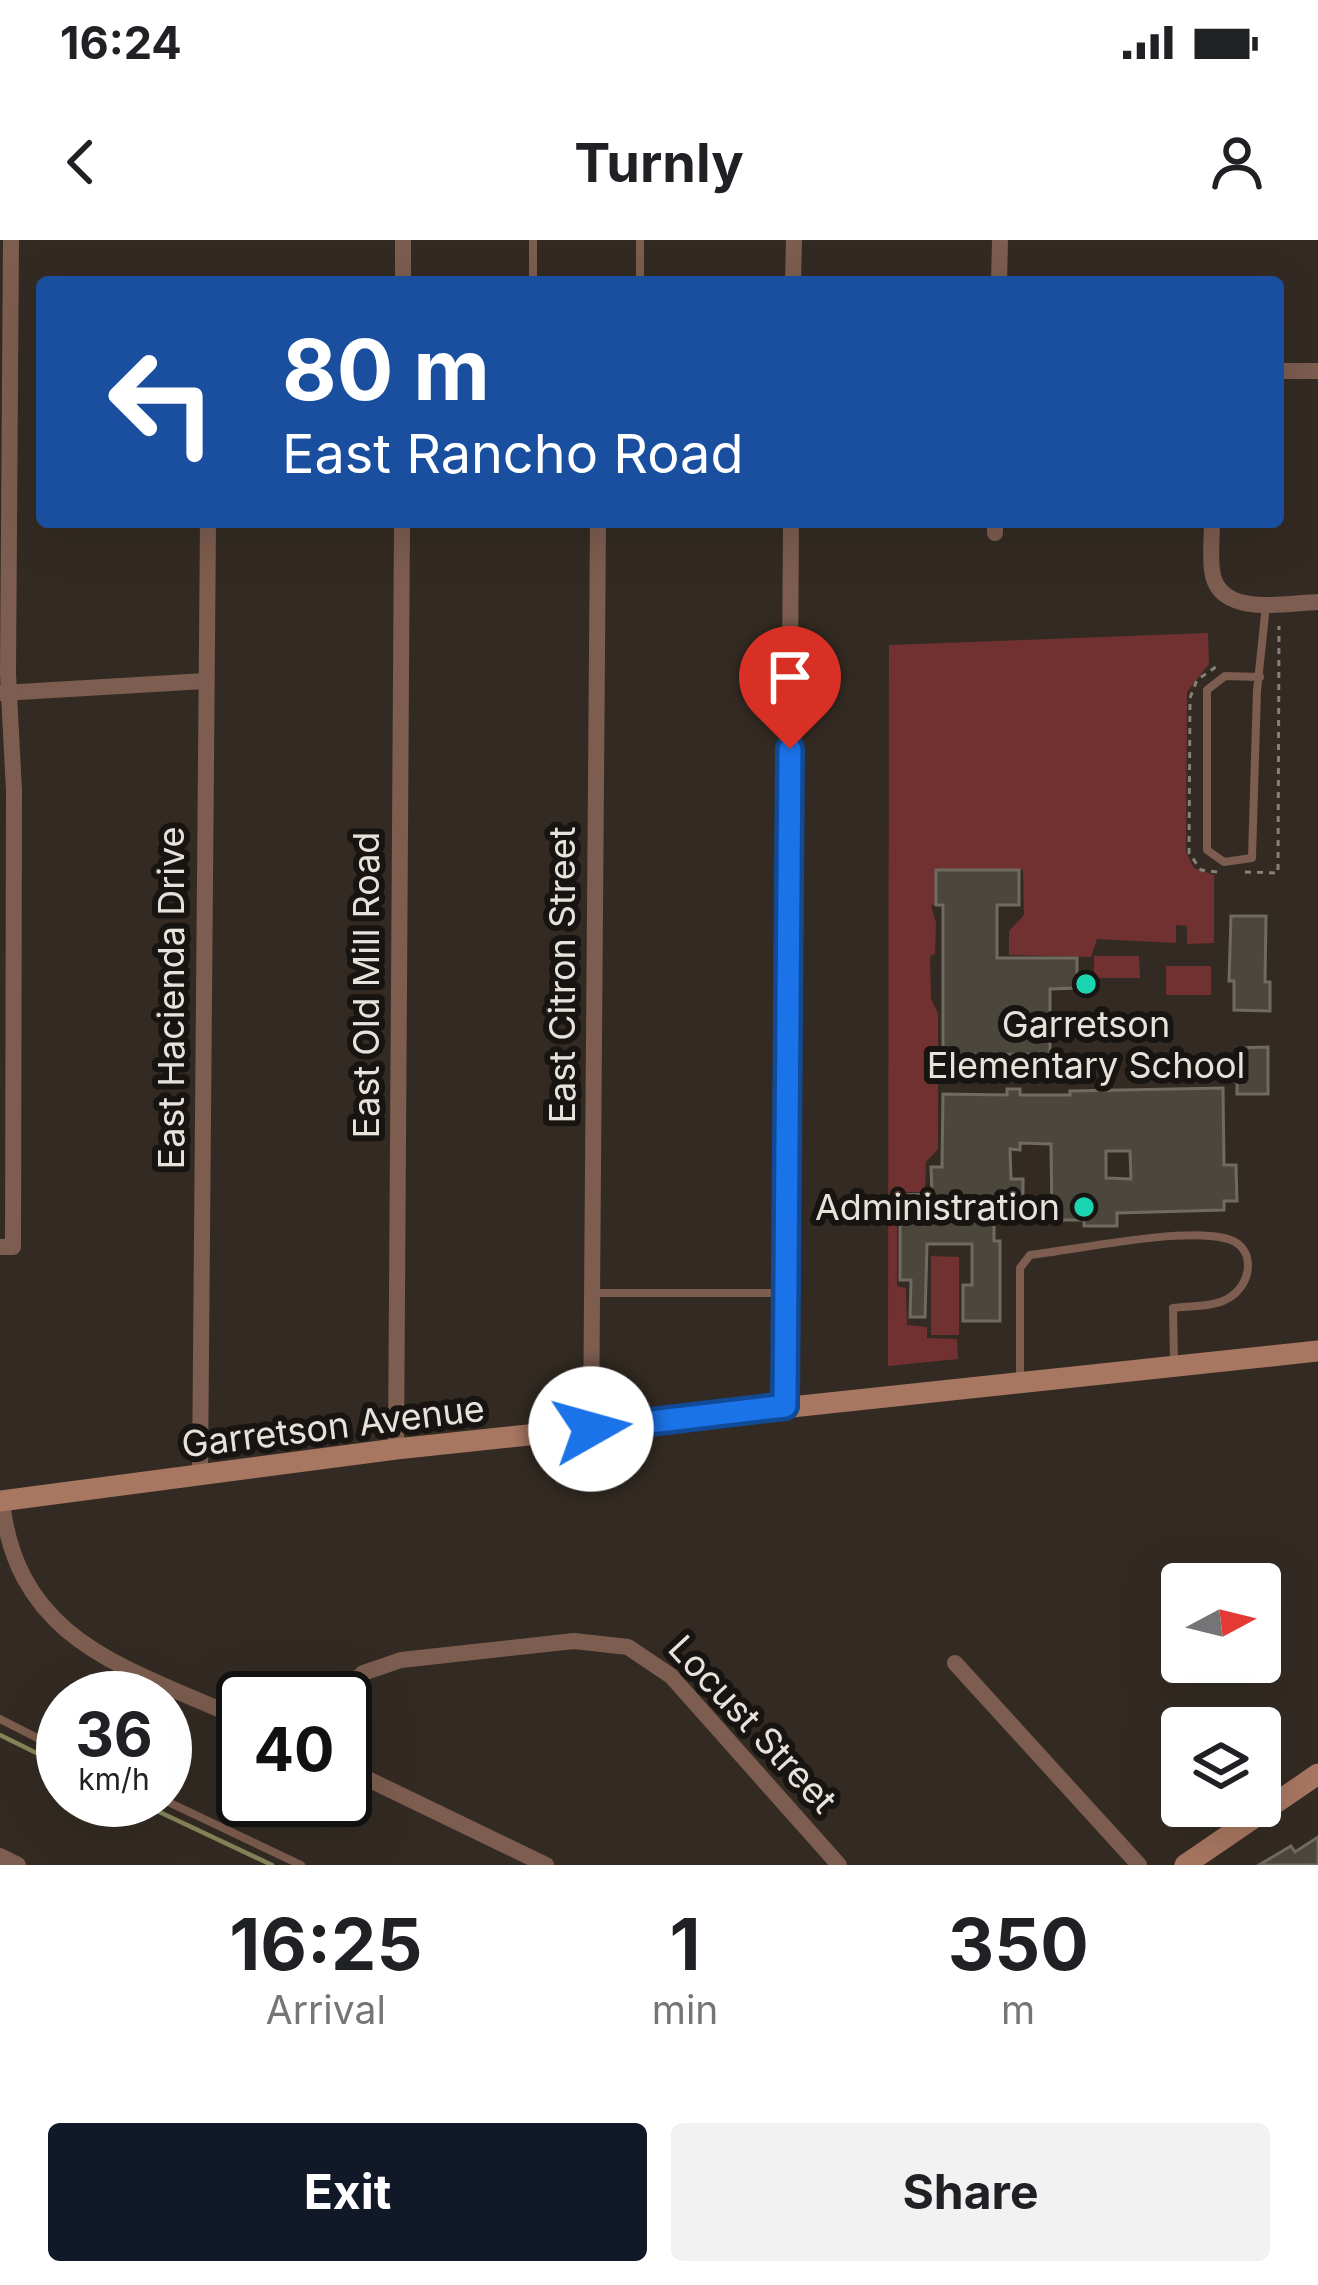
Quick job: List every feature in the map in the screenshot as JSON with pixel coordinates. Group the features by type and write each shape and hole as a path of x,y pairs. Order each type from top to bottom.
{"street":[{"path":"7,1247 14,790 4,693 11,240"},
{"path":"403,276 404,240"},
{"path":"793,276 794,240"},
{"path":"999,276 1000,240"},
{"path":"1284,371 1318,371"},
{"name":"East Hacienda Drive","path":"200,1475 208,528"},
{"name":"East Old Mill Road","path":"395,1449 402,528"},
{"name":"East Citron Street","path":"591,1429 598,528"},
{"path":"785,1406 791,528"},
{"path":"1212,528 1211,574 1220,593 1244,605 1318,602"},
{"path":"4,693 205,681"},
{"name":"Garretson Avenue","path":"1,1501 395,1449 1318,1351"},
{"path":"1,1501 17,1567 59,1627 104,1656 216,1708"},
{"name":"Locust Street","path":"370,1671 401,1660 574,1641 643,1653 671,1676 832,1863"},
{"path":"956,1663 1139,1865"},
{"path":"1184,1865 1318,1774"},
{"path":"372,1781 546,1865"},
{"path":"0,1856 18,1865"}],"lane":[{"path":"533,240 533,276"},
{"path":"640,240 640,276"},
{"path":"1260,677 1226,676 1208,690 1207,850 1224,862 1252,858 1266,604"},
{"path":"1020,1381 1020,1268 1030,1255 1201,1234 1232,1239 1244,1249 1250,1267 1244,1284 1224,1301 1173,1308 1174,1364"},
{"path":"592,1293 786,1293"},
{"path":"0,1719 36,1737"},
{"path":"192,1813 301,1865"}],"path":[{"path":"1221,664 1202,674 1191,692 1191,860 1206,872 1278,873 1279,626"}],"shaded area":[{"path":"1208,633 1209,664 1187,692 1186,852 1194,868 1214,875 1214,943 1187,944 1187,926 1176,925 1176,943 1097,939 1091,957 1009,955 1009,931 1024,915 1023,870 936,870 936,905 931,905 935,954 930,956 931,999 938,1013 938,1149 926,1162 925,1192 897,1192 897,1286 906,1288 907,1325 927,1327 927,1338 957,1339 958,1359 888,1366 889,645"},
{"path":"1094,956 1139,956 1140,978 1094,978"},
{"path":"1166,966 1211,966 1211,995 1166,995"},
{"path":"931,1256 959,1257 959,1335 931,1335"}],"building":[{"path":"936,870 1019,870 1019,905 997,905 997,958 1077,958 1077,988 1050,989 1050,1054 943,1055 943,905 936,905"},
{"path":"1231,916 1266,916 1265,982 1270,982 1270,1011 1234,1010 1234,981 1229,981"},
{"path":"1268,1047 1268,1094 1237,1094 1237,1048"},
{"path":"1223,1088 1224,1165 1236,1165 1237,1201 1224,1201 1224,1210 1117,1213 1117,1226 1052,1220 1051,1144 1020,1143 1020,1150 1010,1149 1011,1179 1023,1179 1023,1196 1011,1197 1011,1203 994,1203 994,1241 1000,1241 1000,1321 963,1321 963,1285 972,1285 972,1244 927,1244 925,1317 910,1317 911,1280 900,1280 900,1195 932,1194 931,1167 942,1167 943,1094 1007,1095 1007,1089 1020,1089 1020,1095 1070,1095 1070,1091","holes":["1106,1151 1130,1151 1131,1179 1106,1178"]},
{"path":"1318,1837 1318,1865 1259,1865 1291,1846 1295,1852"}],"waterway":[{"path":"0,1735 36,1753"},
{"path":"191,1827 272,1865"}],"place":[{"name":"Garretson Elementary School","path":"1086,984"},
{"name":"Administration","path":"1084,1207"}],"route":[{"path":"591,1429 785,1406 790,749"}]}
